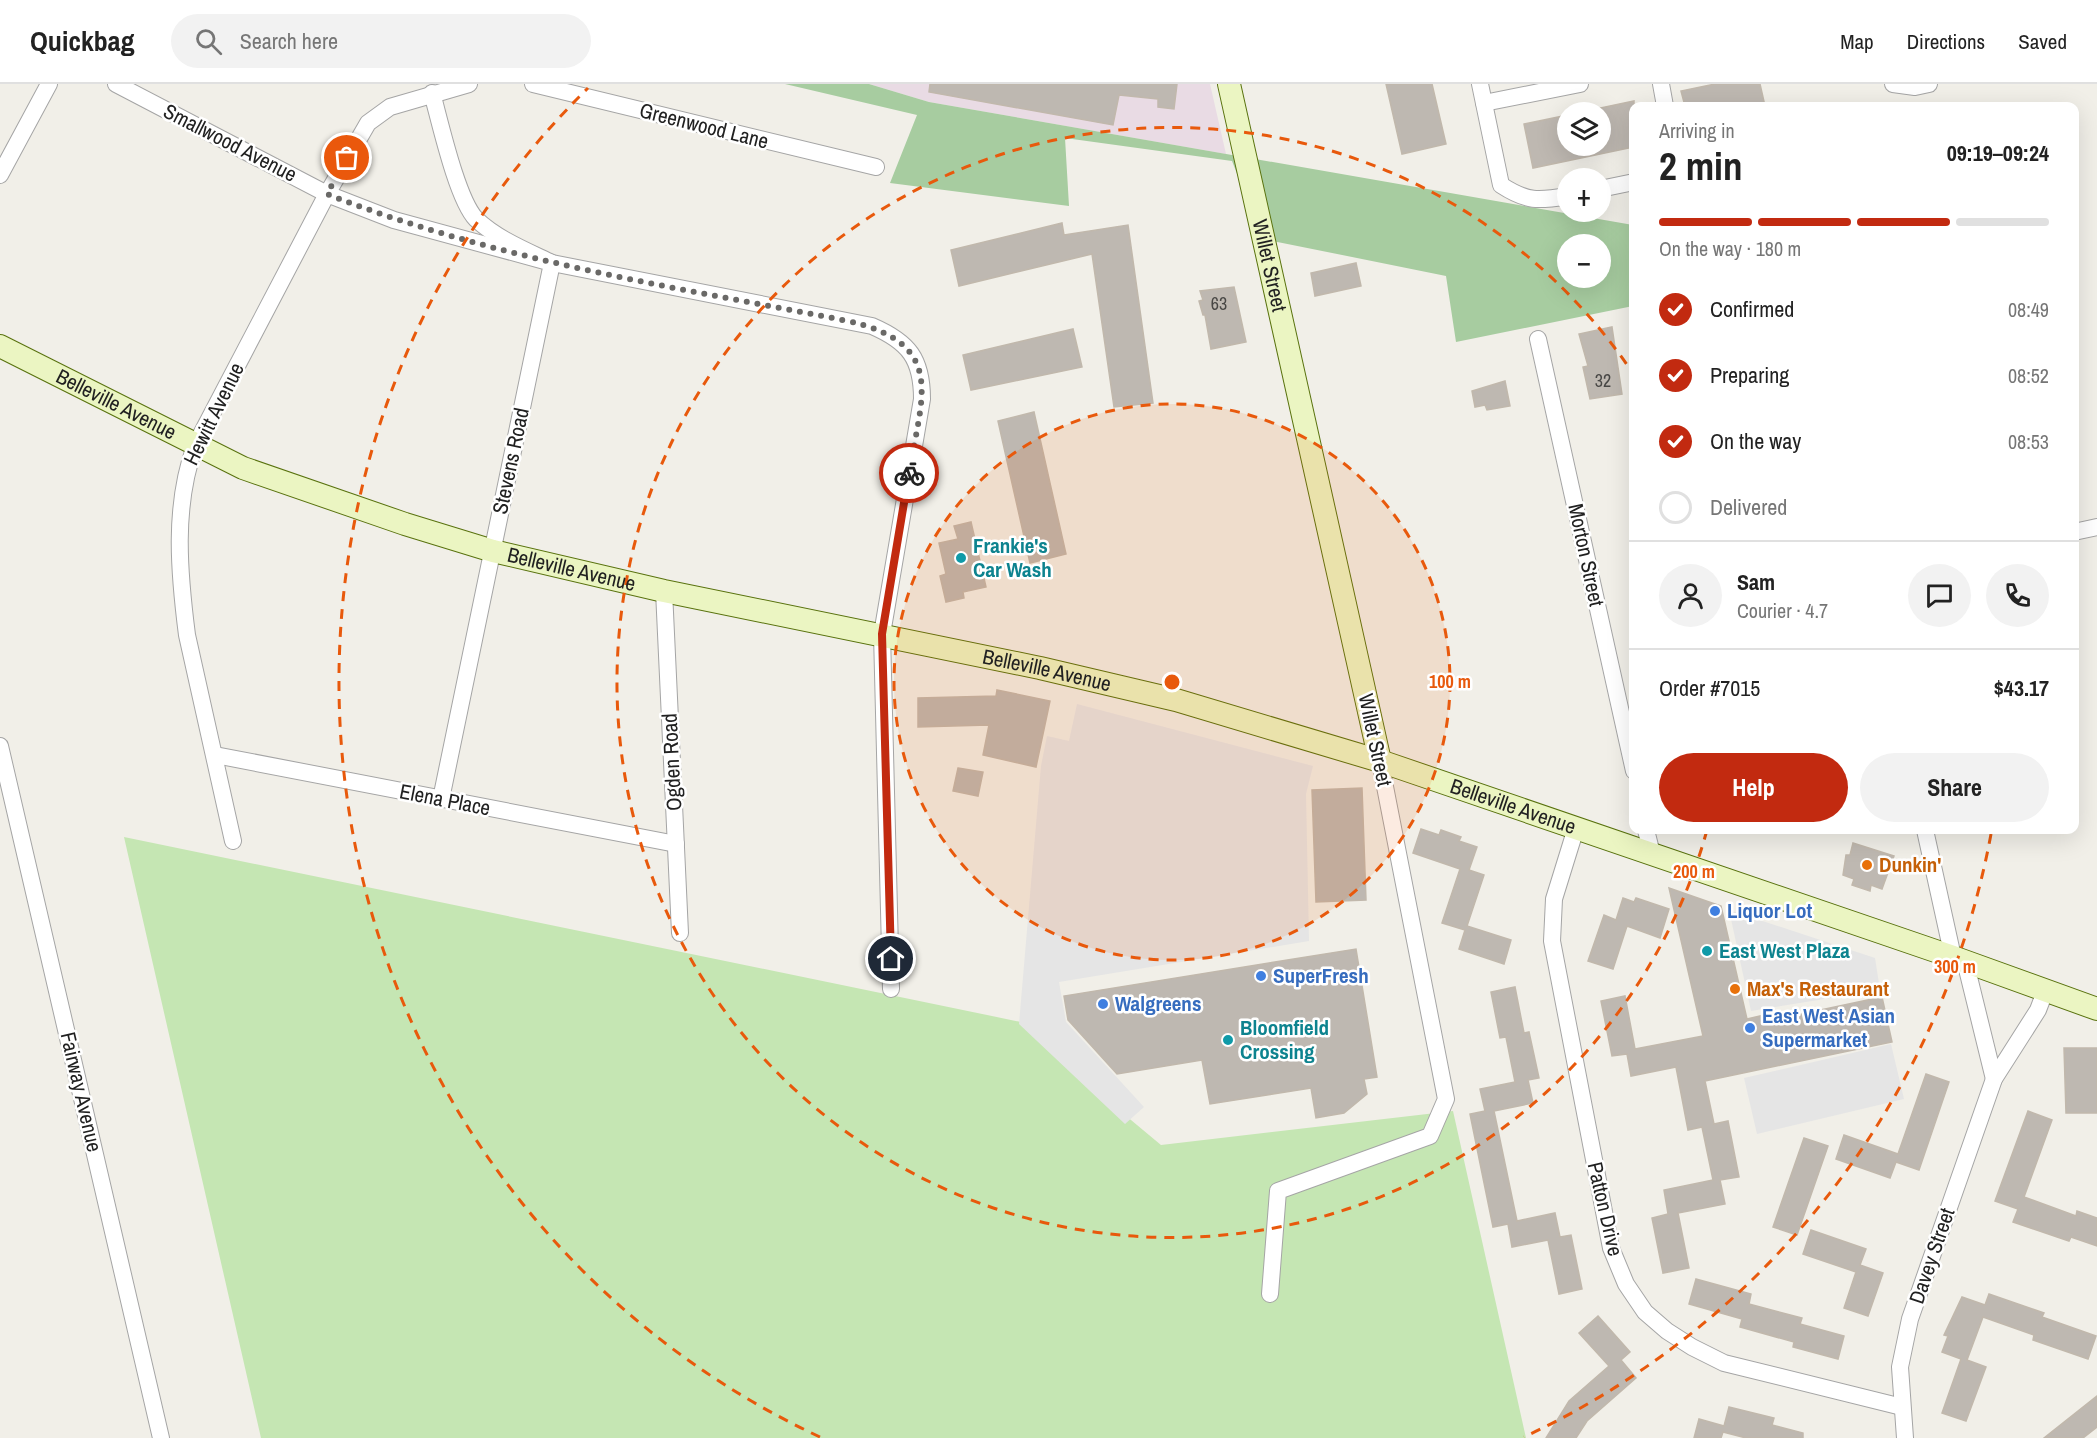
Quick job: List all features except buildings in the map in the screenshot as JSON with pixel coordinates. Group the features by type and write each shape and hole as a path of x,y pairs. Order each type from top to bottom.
{"main road":[{"name":"Willet Street","path":"1229,84 1380,760"},
{"name":"Belleville Avenue","path":"0,346 195,446 243,468 315,494 493,551 664,591 882,634 1176,700 1380,760 2046,989 2097,1009"}],"street":[{"path":"0,175 49,84"},
{"name":"Smallwood Avenue","path":"116,84 327,194 394,220 552,263 872,326 892,335 918,362 922,380 922,399 882,634 891,989"},
{"name":"Hewitt Avenue","path":"233,841 187,635 183,601 181,500 184,474 195,446 327,194 368,123 390,107 469,84"},
{"name":"Greenwood Lane","path":"533,84 876,167"},
{"path":"1480,84 1501,185 1521,198 1541,201 1557,198"},
{"path":"1484,103 1580,84"},
{"path":"1661,84 1664,102"},
{"path":"1893,84 1915,87 1929,84"},
{"name":"Smallwood Avenue","path":"432,93 456,178 475,218 509,242 552,263"},
{"path":"1611,187 1629,183"},
{"name":"Stevens Road","path":"441,799 552,263"},
{"name":"Morton Street","path":"1538,339 1629,748"},
{"path":"2079,531 2097,527"},
{"name":"Ogden Road","path":"664,591 680,933"},
{"name":"Fairway Avenue","path":"0,746 161,1438"},
{"name":"Elena Place","path":"215,755 676,843"},
{"name":"Willet Street","path":"1270,1294 1278,1191 1430,1136 1446,1099 1380,760"},
{"name":"Patton Drive","path":"1576,828 1554,899 1552,941 1611,1248 1626,1284 1644,1312 1667,1331 1724,1363 1902,1407"},
{"path":"1647,834 1652,854"},
{"path":"1926,834 1994,1079"},
{"name":"Davey Street","path":"1905,1438 1900,1367 1910,1319 1994,1079 2038,1010 2046,989"}],"shaded area":[{"path":"869,84 1210,84 1226,154 929,102"},
{"path":"1077,704 1313,766 1306,794 1309,941 1059,982 1066,1022 1144,1107 1125,1124 1019,1024 1041,766 1047,736 1069,741"},
{"path":"1729,910 1875,958 1880,990 1751,1011"},
{"path":"1891,1044 1904,1099 1757,1134 1744,1078"}],"green space":[{"path":"785,84 869,84 929,102 1557,212 1557,222 1611,221 1629,224 1629,307 1456,342 1446,276 1263,239 1232,161 1065,138 1069,206 890,183 917,115"},
{"path":"124,837 1021,1022 1089,1085 1161,1145 1453,1111 1526,1438 261,1438"}],"way so far":[{"path":"347,158 327,194 394,220 552,263 872,326 892,335 918,362 922,380 922,399 909,473"}],"place":[{"name":"Frankie's Car Wash","path":"961,558"},
{"name":"Dunkin'","path":"1867,865"},
{"name":"Liquor Lot","path":"1715,911"},
{"name":"East West Plaza","path":"1707,951"},
{"name":"SuperFresh","path":"1261,976"},
{"name":"Max's Restaurant","path":"1735,989"},
{"name":"Walgreens","path":"1103,1004"},
{"name":"East West Asian Supermarket","path":"1750,1028"},
{"name":"Bloomfield Crossing","path":"1228,1040"}],"route":[{"path":"891,959 882,634 909,473"}]}
